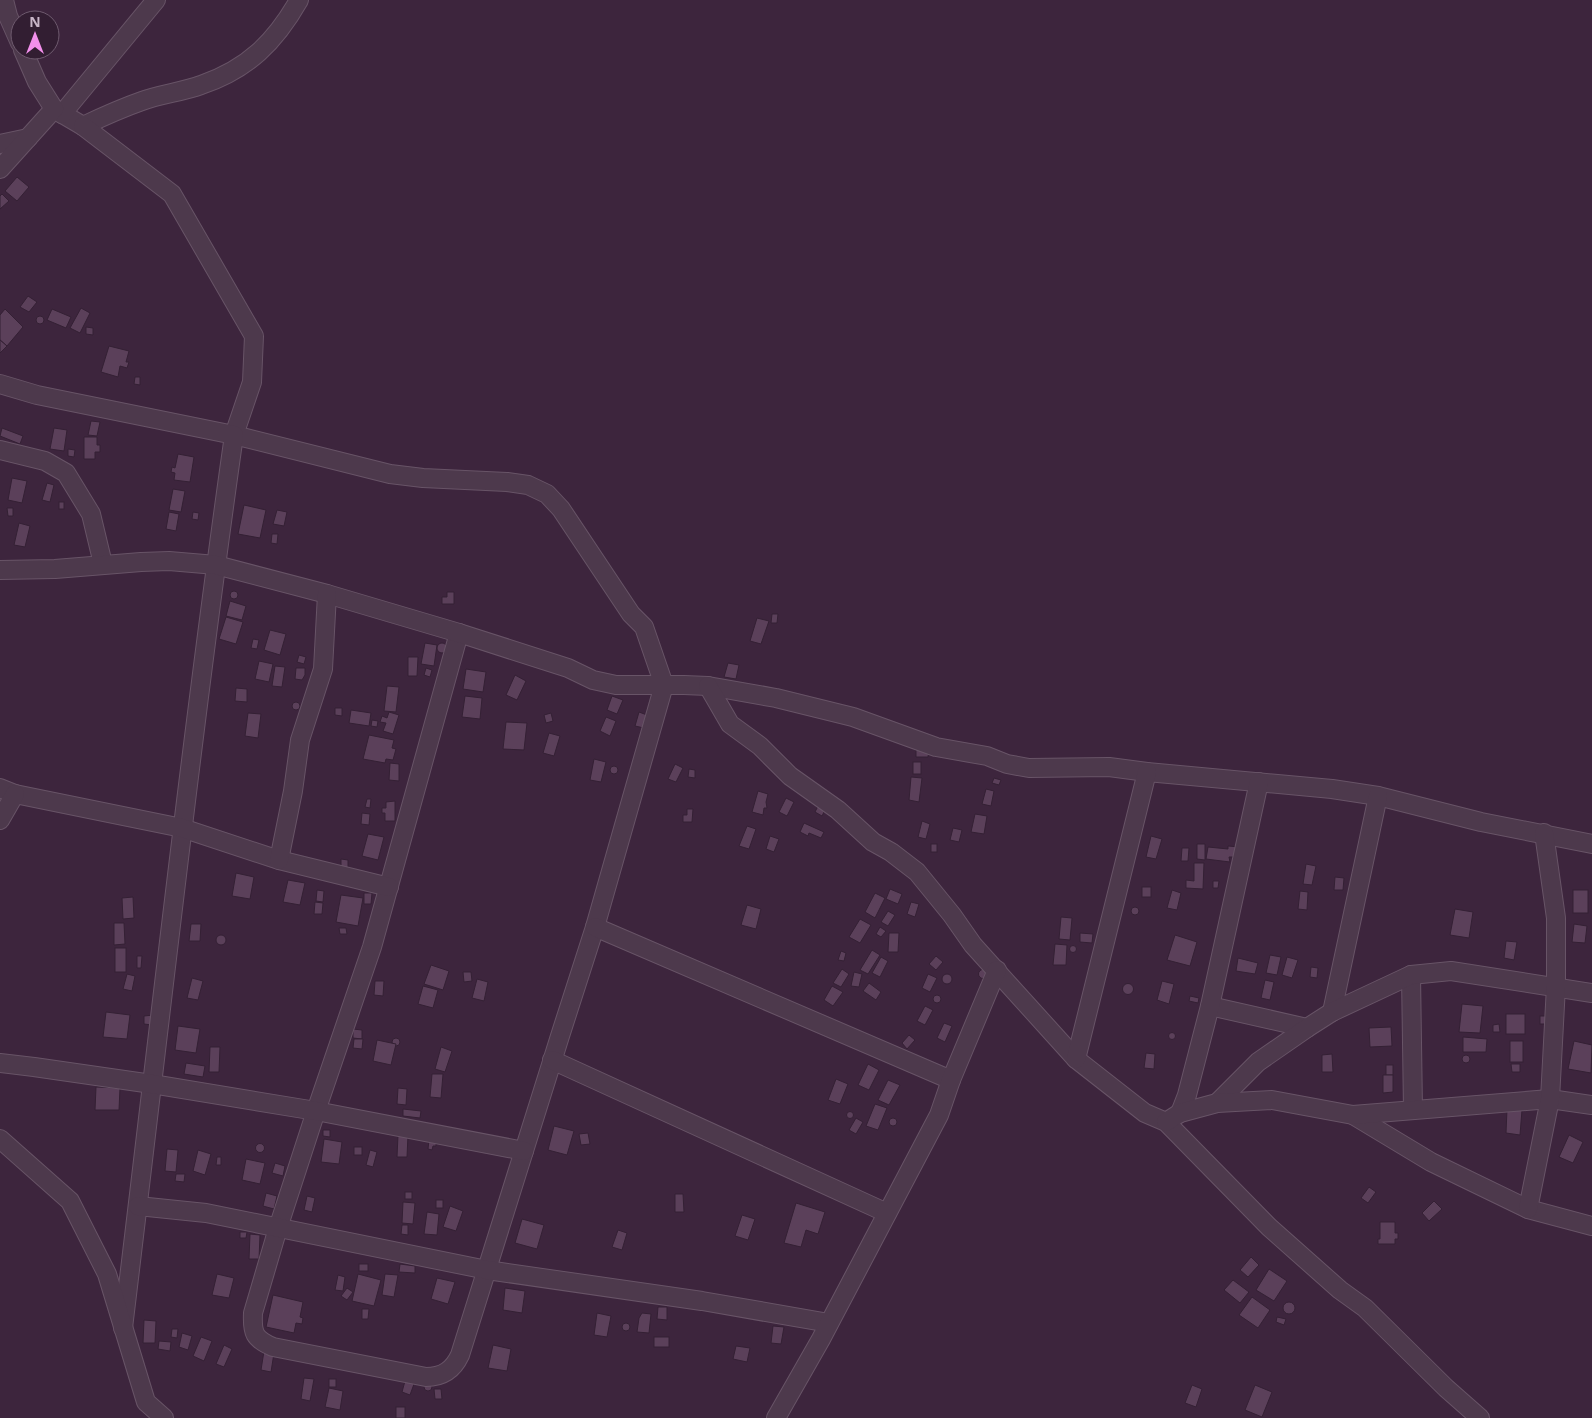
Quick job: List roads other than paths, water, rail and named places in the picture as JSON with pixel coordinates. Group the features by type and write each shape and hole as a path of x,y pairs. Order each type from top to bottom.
{"street":[{"path":"0,169 28,138 58,112 156,0"},
{"path":"82,126 143,100 202,85 243,65 272,40 299,0"},
{"path":"4,11 10,23"},
{"path":"27,60 37,82 58,112 82,126 172,194 254,336 252,382 234,435 216,565 182,828 123,1328"},
{"path":"0,144 28,138"},
{"path":"0,384 37,395 234,435 390,474 528,485 547,494 561,508 631,614 644,627 664,685 595,927 487,1270 455,1365 437,1377 426,1378 262,1342 254,1334 252,1325 253,1313 278,1228 372,947 459,633"},
{"path":"0,450 45,461 66,474 91,514 103,564"},
{"path":"0,570 55,569 103,564 169,561 216,565 327,594 459,633 568,668 606,684 708,686 734,690 820,708 853,717 936,747 987,756 1008,764 1043,768 1109,767 1332,788 1378,796 1481,822 1592,844"},
{"path":"279,860 293,791 300,740 323,669 327,594"},
{"path":"708,686 730,724 760,746 790,776 838,810 873,842 891,852 916,872 952,915 973,945 1076,1059 1145,1113 1173,1117 1217,1103 1272,1100 1353,1115 1550,1099 1592,1104"},
{"path":"1076,1059 1147,772"},
{"path":"1173,1117 1186,1095 1210,1006 1259,782"},
{"path":"0,820 8,791 182,828 279,860 389,887"},
{"path":"1332,1012 1378,796"},
{"path":"1528,1208 1550,1099 1556,986 1556,918 1544,833"},
{"path":"595,927 951,1080"},
{"path":"776,1418 829,1324 939,1115 951,1080 996,970"},
{"path":"1217,1103 1258,1062 1307,1028 1332,1012 1411,975 1451,971 1592,993"},
{"path":"1411,975 1413,1110"},
{"path":"1210,1006 1307,1028"},
{"path":"552,1060 887,1213"},
{"path":"0,1063 34,1066 316,1110 524,1151"},
{"path":"1353,1115 1431,1162 1528,1208 1592,1226"},
{"path":"1173,1117 1269,1227 1340,1290 1365,1308 1446,1388 1480,1418"},
{"path":"0,1139 70,1201 107,1274 146,1402 164,1418"},
{"path":"138,1206 206,1213 487,1270 702,1301 829,1324"}]}
